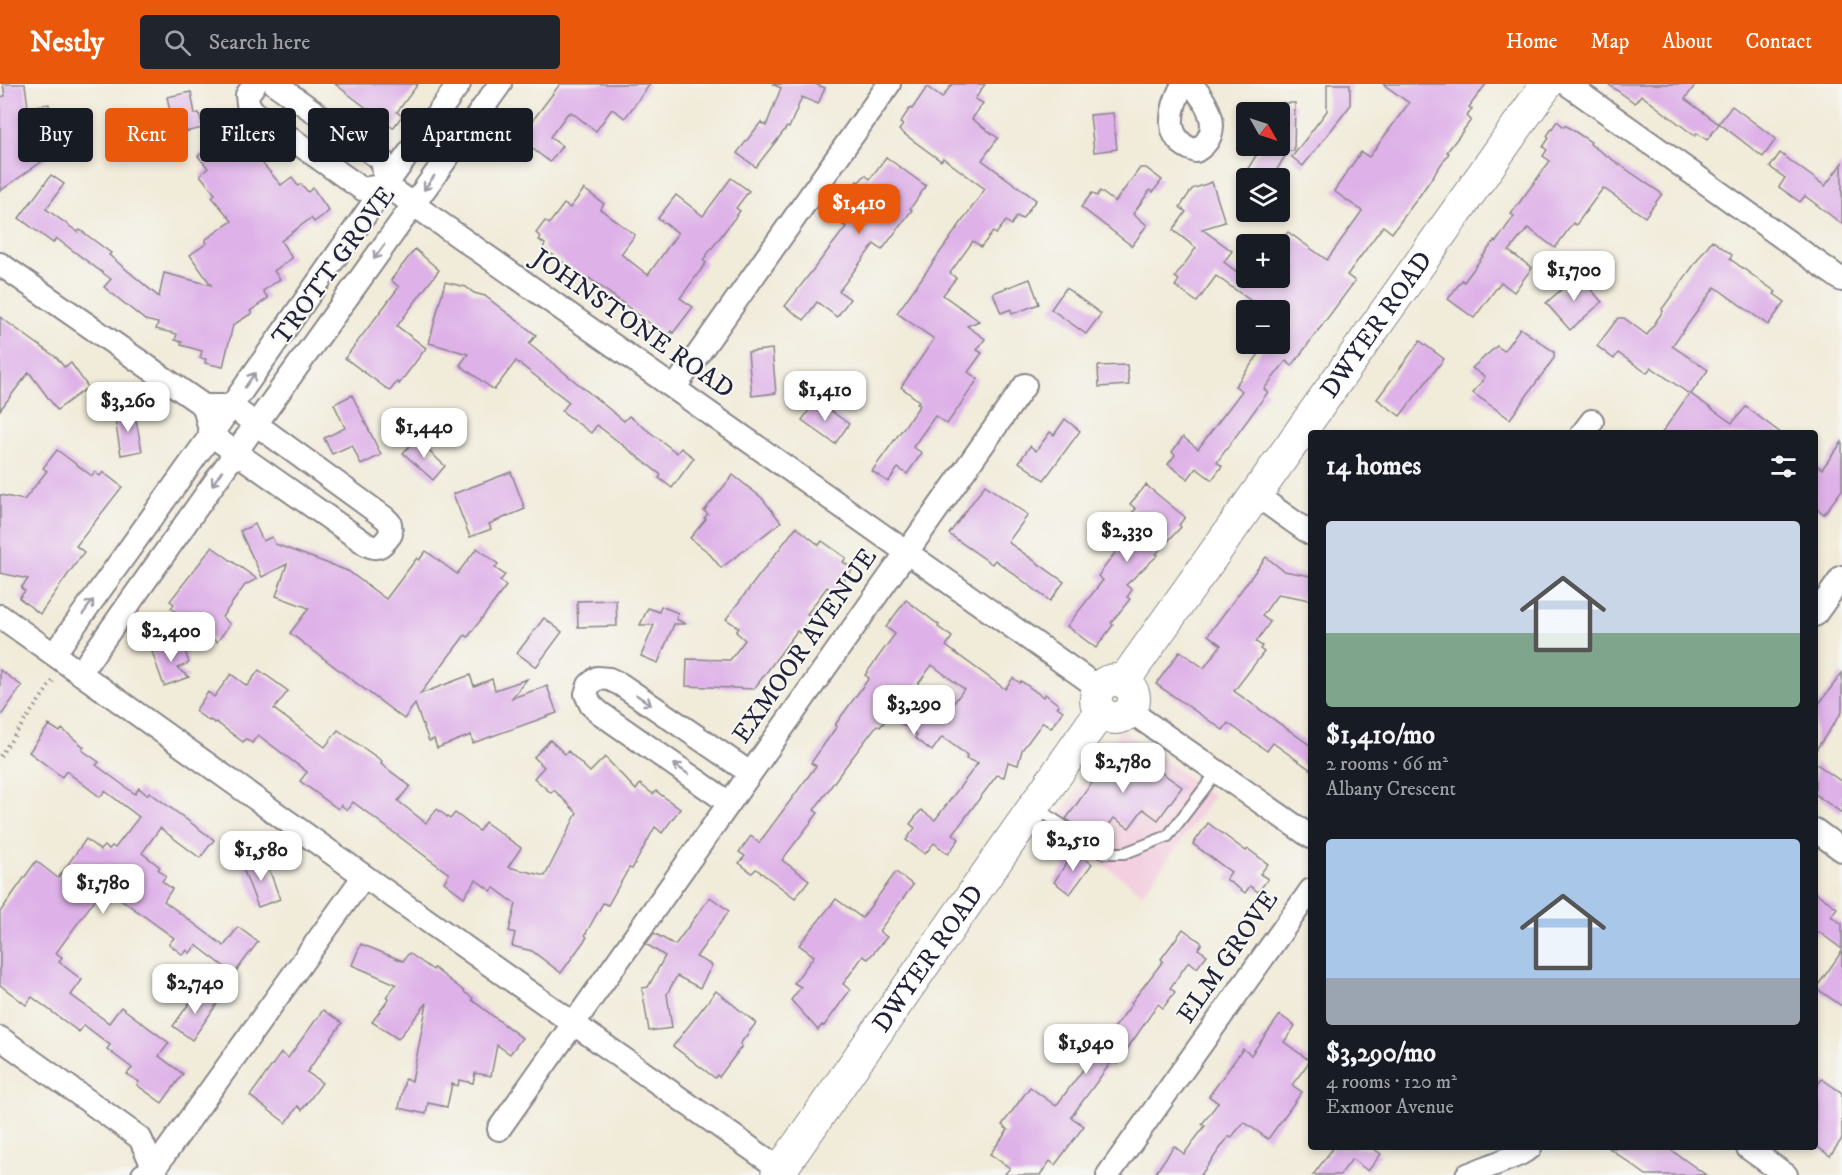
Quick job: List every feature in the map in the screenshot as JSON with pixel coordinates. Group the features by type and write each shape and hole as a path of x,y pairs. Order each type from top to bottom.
{"street":[{"name":"TROTT GROVE","path":"255,84 247,94 248,104 254,112 362,189 386,185"},
{"name":"TROTT GROVE","path":"275,84 382,160 386,185"},
{"name":"TROTT GROVE","path":"67,663 211,435 459,84"},
{"name":"TROTT GROVE","path":"67,663 257,424 500,84"},
{"path":"675,387 889,84"},
{"path":"1183,84 1171,116 1173,131 1186,148 1196,151 1206,145 1210,137 1212,121 1208,107 1191,84"},
{"name":"DWYER ROAD","path":"778,1172 1034,806 1113,698 1547,84"},
{"path":"1567,84 1842,280"},
{"name":"JOHNSTONE ROAD","path":"386,185 1308,835"},
{"path":"0,264 204,406 231,406 390,523 391,534 378,548 372,548 366,544 211,435 204,406"},
{"path":"906,552 1025,385"},
{"path":"1256,495 1308,532"},
{"name":"EXMOOR AVENUE","path":"499,1129 906,552"},
{"path":"1818,611 1842,577"},
{"path":"0,616 573,1023 778,1172"},
{"name":"EXMOOR AVENUE","path":"729,803 600,713 591,705 586,694 589,685 597,678 609,679 620,684 750,773"},
{"path":"1818,832 1842,850"},
{"path":"152,1173 364,876"},
{"name":"ELM GROVE","path":"1108,1175 1308,894"},
{"path":"0,1038 141,1138 152,1173"},
{"path":"1467,1175 1527,1150"},
{"path":"1751,1150 1786,1175"}],"lane":[{"path":"1034,806 1104,853 1125,852 1168,837 1217,772"}],"path":[{"path":"0,756 67,663"}],"shaded area":[{"path":"1121,729 1214,796 1143,893 1051,827"}],"building":[{"path":"3,84 25,84 28,107 49,104 49,108 18,108 18,162 41,162 0,191 0,97 5,96"},
{"path":"335,84 418,84 397,112 401,117 393,128 389,125 389,108 367,108"},
{"path":"560,84 650,84 625,118 612,109 596,131 571,112 568,113 550,137 562,146 550,162 533,149 533,120"},
{"path":"772,84 815,84 825,88 818,104 802,97 789,128 787,127 756,167 737,153 761,122 766,126 781,88"},
{"path":"952,84 985,84 975,99 983,103 972,119 998,138 982,160 1036,200 1022,219 1017,216 1011,225 1006,221 996,234 993,232 981,247 973,241 950,273 956,278 943,295 979,321 967,326 985,339 977,350 982,353 968,372 978,379 947,424 935,416 913,447 922,453 907,474 898,468 888,482 872,471 920,405 917,403 919,401 901,387 934,339 897,313 985,189 943,158 941,161 899,130 903,125 900,123 927,87 942,98"},
{"path":"1327,84 1350,84 1350,106 1303,166 1292,157 1327,111"},
{"path":"1383,84 1486,84 1469,107 1472,109 1467,116 1471,120 1447,152 1449,153 1420,195 1392,233 1383,226 1347,275 1355,281 1292,366 1286,361 1264,389 1268,392 1217,462 1222,466 1212,480 1196,468 1188,479 1168,464 1175,455 1172,452 1183,437 1198,449 1242,391 1235,386 1259,354 1290,354 1290,300 1250,300 1216,276 1197,302 1175,286 1179,280 1175,277 1196,248 1173,230 1186,212 1180,207 1192,189 1212,182 1225,222 1202,229 1232,251 1224,262 1236,271 1236,288 1290,288 1290,234 1287,234 1288,232 1327,260 1362,211 1334,191 1361,152 1369,157 1409,103"},
{"path":"1608,84 1696,84 1685,99 1719,124 1707,140 1697,133 1695,136 1641,95 1635,103"},
{"path":"191,92 195,114 199,113 200,117 200,129 188,131 188,108 169,108 167,97"},
{"path":"1290,103 1295,103 1294,151 1290,151"},
{"path":"1732,106 1776,139 1763,157 1719,123"},
{"path":"1113,113 1117,149 1094,152 1090,115"},
{"path":"1557,121 1591,142 1590,144 1662,194 1645,217 1603,188 1576,225 1573,223 1555,248 1528,228 1509,251 1532,268 1514,292 1501,282 1474,318 1448,299 1462,280 1464,282 1494,241 1496,242 1514,216 1511,214 1550,161 1543,156 1547,150 1543,147"},
{"path":"1780,153 1825,186 1842,163 1842,224 1805,196 1800,202 1779,187 1785,178 1770,167"},
{"path":"1256,156 1285,156 1278,168 1248,168"},
{"path":"886,157 926,186 910,209 912,210 882,250 874,244 839,291 850,299 837,317 817,302 804,320 785,306 846,227 837,221 841,214 836,210 857,181 859,182 865,175 870,179"},
{"path":"203,162 261,162 281,185 292,177 298,186 301,184 308,192 313,188 329,211 314,222 311,218 281,241 292,258 274,271 280,279 263,291 268,298 250,311 252,313 233,325 223,367 205,363 206,359 200,358 202,351 181,345 182,342 175,340 177,334 156,329 158,323 145,320 104,287 111,279 56,238 53,243 19,218 51,175 64,184 46,209 111,253 109,255 159,297 164,273 211,285 190,255 207,243 205,240 232,221 212,197 215,194 200,175 208,168"},
{"path":"1140,168 1146,168 1162,180 1153,192 1150,190 1133,214 1147,225 1132,246 1081,207 1092,193 1097,196 1100,191 1115,202"},
{"path":"731,178 749,191 736,208 740,211 703,260 706,263 680,298 693,307 673,333 671,331 667,336 589,278 588,280 543,248 545,244 539,240 541,237 536,233 545,221 549,224 564,204 570,208 584,189 604,204 600,209 635,235 621,254 648,275 678,233 658,218 676,195 703,216"},
{"path":"1712,240 1732,255 1730,259 1776,292 1774,294 1785,302 1768,325 1715,287 1672,346 1708,370 1691,394 1732,423 1746,407 1777,430 1664,430 1689,394 1651,367 1647,373 1618,353 1614,359 1597,346 1618,318 1624,318 1647,335 1663,311 1662,309"},
{"path":"415,249 439,270 397,326 426,348 399,384 397,382 390,391 345,358 399,287 391,280"},
{"path":"1578,275 1602,302 1570,330 1546,303"},
{"path":"1030,279 1039,304 1012,314 1011,309 1001,313 993,293"},
{"path":"445,282 466,287 474,293 485,296 536,335 529,344 624,421 629,416 677,453 681,448 694,458 672,488 659,478 661,475 597,425 591,433 562,411 569,402 516,361 494,390 460,365 468,354 429,343"},
{"path":"1066,288 1101,314 1086,334 1051,309"},
{"path":"0,317 57,358 64,367 71,363 88,387 57,410 29,372 0,410"},
{"path":"1520,328 1554,352 1554,358 1510,419 1473,393 1485,377 1472,368 1497,346 1504,351"},
{"path":"1420,341 1444,359 1400,416 1377,399"},
{"path":"772,349 776,393 752,396 748,352"},
{"path":"1127,365 1129,385 1099,387 1098,366"},
{"path":"352,395 381,455 361,465 352,445 332,454 324,438 345,428 334,404"},
{"path":"816,400 849,424 835,444 802,420"},
{"path":"134,410 142,451 121,455 114,414"},
{"path":"1065,419 1080,431 1044,480 1019,462 1030,446 1036,451 1050,432 1054,435"},
{"path":"416,439 445,466 433,480 403,453"},
{"path":"1842,442 1842,490 1824,514 1818,509 1818,466 1822,469"},
{"path":"57,450 92,476 95,472 100,476 103,472 122,487 76,546 84,552 40,614 19,598 25,591 21,588 28,579 0,573 0,495 24,500 47,471 43,468"},
{"path":"511,472 525,509 489,524 491,529 470,537 453,494"},
{"path":"733,475 762,498 781,522 721,568 708,552 690,538 706,519 704,518 708,514 704,511"},
{"path":"985,485 1028,515 1008,542 1064,582 1050,601 995,560 992,564 949,534"},
{"path":"1146,485 1185,517 1179,525 1181,527 1156,554 1158,555 1126,585 1132,590 1127,597 1130,599 1111,623 1113,625 1096,648 1067,626 1103,580 1098,576 1123,542 1115,534 1124,526 1121,523 1136,509 1130,504"},
{"path":"255,524 263,541 272,537 275,544 348,571 386,599 417,558 419,560 426,551 457,574 477,548 498,564 495,568 505,575 500,581 506,586 468,637 465,635 420,694 470,675 474,686 492,679 495,690 527,679 512,698 547,686 557,713 473,743 471,735 437,748 434,739 429,741 415,704 404,719 290,633 309,608 276,596 287,564 262,577 240,531"},
{"path":"796,527 819,545 822,541 846,558 843,562 853,569 835,592 827,587 807,614 811,617 799,633 797,631 754,689 686,686 687,659 730,660 745,640 736,632 739,628 726,619"},
{"path":"212,547 257,579 245,585 222,617 230,624 217,642 171,608 174,604 170,601"},
{"path":"1266,557 1284,571 1308,575 1308,599 1278,594 1262,616 1270,622 1256,642 1262,646 1260,649 1264,652 1234,691 1308,744 1308,768 1273,743 1267,751 1228,723 1223,730 1156,684 1180,651 1204,668 1221,645 1208,635"},
{"path":"616,600 617,626 578,627 577,601"},
{"path":"906,600 952,637 946,646 1005,689 1013,678 1020,683 1021,681 1043,697 1045,694 1063,711 1051,728 1043,722 1022,750 1018,765 1008,762 1004,777 997,775 953,834 959,839 948,854 934,843 925,854 906,840 915,828 910,824 921,810 935,820 978,763 966,759 967,755 942,737 932,751 915,738 917,735 890,715 880,727 877,725 842,771 814,810 818,813 782,860 809,880 795,898 756,869 752,873 739,863 745,856 739,852 751,836 759,843 816,766 811,763 869,678 865,675 895,634 886,627","holes":["932,665 964,689 940,722 933,717 931,719 906,700"]},
{"path":"661,606 678,613 676,619 686,624 674,624 658,663 641,656 654,625 640,625 648,608 659,612"},
{"path":"544,618 562,632 536,667 517,653"},
{"path":"182,642 189,663 177,668 189,677 164,686 151,649 155,652"},
{"path":"0,670 22,686 0,717"},
{"path":"259,670 288,691 274,709 325,747 338,730 382,761 381,764 410,786 398,801 426,823 437,809 450,819 455,813 479,831 485,822 521,848 508,867 545,876 577,813 554,790 551,793 534,778 544,767 534,757 550,740 565,754 568,751 590,772 605,757 636,790 640,784 653,794 656,791 680,809 662,833 655,827 632,869 629,868 608,905 603,903 585,935 587,937 561,973 532,951 512,946 515,933 509,931 516,904 494,888 491,891 476,880 464,897 444,882 449,874 353,802 347,810 341,805 338,809 300,781 307,772 258,735 252,743 246,739 243,742 216,722 209,721 195,711 208,692 214,697 231,674 247,686"},
{"path":"1842,673 1842,712 1818,747 1818,705"},
{"path":"49,725 60,732 62,729 84,747 82,750 99,762 96,765 135,794 139,788 147,795 149,792 214,840 200,858 160,828 142,853 160,867 158,869 166,876 162,881 172,889 164,901 224,946 238,927 258,942 234,974 196,945 190,953 187,950 183,955 169,944 174,938 104,887 56,953 62,957 59,962 82,980 71,995 109,1023 121,1007 169,1043 159,1056 183,1074 162,1103 137,1085 139,1082 127,1074 132,1068 107,1049 110,1045 84,1025 79,1032 32,997 26,1005 0,985 0,912 36,861 58,878 86,839 100,850 104,846 109,849 112,846 115,848 139,817 105,791 100,797 66,771 62,777 29,752"},
{"path":"1127,749 1182,787 1158,820 1143,809 1129,828 1114,818 1098,840 1066,819 1114,752"},
{"path":"1818,765 1842,782 1842,813 1818,796"},
{"path":"1208,823 1268,864 1260,874 1268,879 1258,892 1250,886 1245,893 1226,879 1231,872 1193,844"},
{"path":"1074,851 1092,864 1070,894 1054,882"},
{"path":"265,858 280,899 258,907 242,866"},
{"path":"896,872 913,885 879,931 887,937 868,959 863,956 843,984 850,990 824,1026 822,1025 818,1030 791,1000 801,987 794,983 814,956 799,945 836,899 862,918"},
{"path":"1818,894 1837,908 1831,916 1842,924 1842,949 1819,932"},
{"path":"710,897 729,911 696,957 712,965 700,988 677,976 667,994 672,1028 649,1031 642,988 648,987 665,956 646,944 654,933 675,945"},
{"path":"1183,929 1202,943 1198,949 1207,955 1197,968 1189,961 1170,988 1175,992 1163,1008 1158,1004 1117,1064 1112,1061 1071,1117 1084,1126 1055,1165 1050,1161 1040,1175 1004,1175 1010,1168 990,1154 1008,1130 1002,1125 1030,1087 1056,1106 1163,961 1161,959"},
{"path":"361,944 403,961 409,953 433,970 434,968 522,1038 510,1054 497,1045 491,1076 475,1073 473,1083 459,1080 458,1086 452,1084 447,1107 428,1103 426,1114 399,1108 405,1079 412,1081 427,1003 398,1039 372,1022 389,999 386,997 396,984 352,965"},
{"path":"1842,951 1842,1006 1818,989 1818,985"},
{"path":"198,991 217,1004 192,1040 173,1026"},
{"path":"716,991 756,1023 719,1077 717,1075 715,1078 673,1046"},
{"path":"323,1010 342,1023 307,1072 322,1083 302,1110 298,1106 286,1123 250,1096 281,1053 288,1058"},
{"path":"1280,1015 1295,1026 1284,1042 1308,1060 1308,1064 1292,1085 1302,1092 1268,1139 1244,1122 1231,1138 1229,1136 1201,1175 1154,1175 1174,1146 1184,1154 1205,1126 1202,1124 1218,1103 1209,1096 1243,1049 1251,1055"},
{"path":"1822,1079 1842,1093 1842,1139 1830,1156 1818,1147 1818,1084"},
{"path":"1332,1150 1375,1150 1381,1154 1368,1171 1352,1159 1340,1175 1313,1175"},
{"path":"1612,1150 1671,1150 1706,1175 1646,1175"}]}
